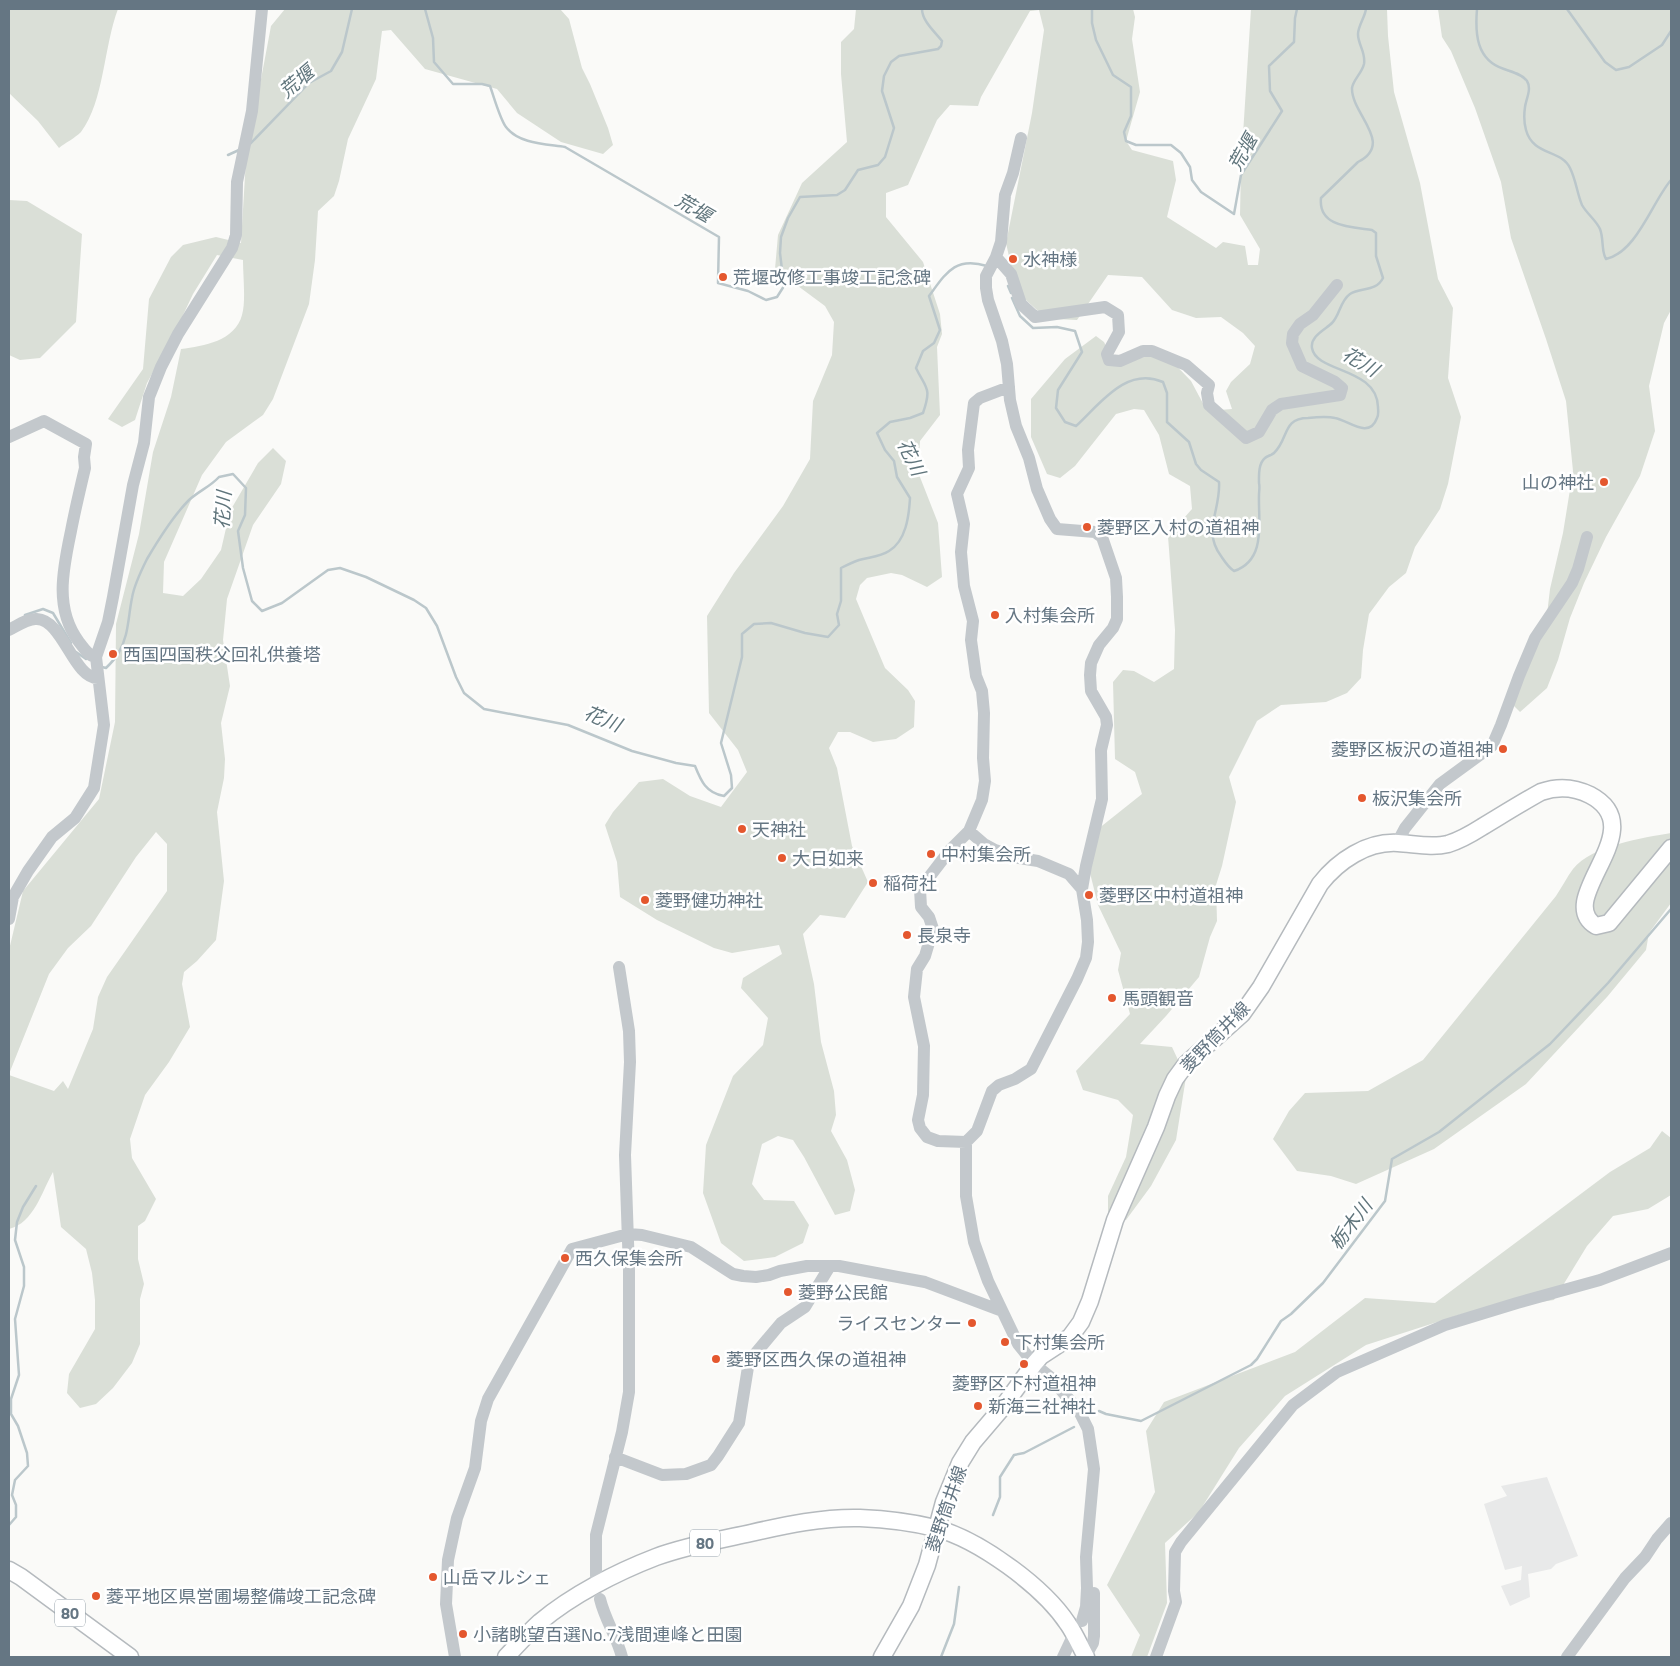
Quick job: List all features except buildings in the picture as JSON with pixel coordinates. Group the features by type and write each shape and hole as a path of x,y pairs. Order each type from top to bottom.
{"main road":[{"name":"菱野筒井線","path":"882,1657 912,1606 951,1483 969,1449 1041,1356 1070,1337 1081,1322 1090,1301 1115,1220 1156,1128 1166,1096 1175,1079 1186,1064 1242,1014 1260,987 1320,884 1333,869 1366,848 1386,843 1421,846 1447,844 1464,838 1547,790 1555,788 1573,789 1587,794 1607,807 1612,818 1612,833 1584,903 1584,911 1588,919 1596,926 1609,922 1671,848"},
{"name":"80","path":"506,1657 540,1622 565,1604 592,1588 656,1557 692,1546 770,1528 827,1519 860,1518 891,1520 936,1528 972,1543 1004,1563 1043,1595 1068,1623 1085,1657"},
{"name":"80","path":"9,1570 130,1657"}],"street":[{"path":"9,919 13,897 28,871 52,837 75,818 94,788 104,725 96,657 108,622 133,485 144,443 149,397 161,367 178,334 232,248 236,235 237,182 252,111 262,9"},
{"path":"1022,138 1006,196 1001,242 986,276 988,300 1002,341 1016,426 1029,458 1037,489 1050,519 1057,529 1095,532 1102,537 1116,578 1117,619 1113,628 1098,645 1092,663 1091,690 1106,717 1107,725 1101,750 1102,799 1082,890"},
{"path":"996,257 1011,274 1021,304 1035,316 1105,307 1118,314 1119,332 1108,354 1109,360 1120,361 1143,351 1152,351 1186,365 1209,385 1207,393 1209,405 1246,438 1259,432 1272,410 1281,404 1340,395 1342,388 1335,382 1302,366 1292,343 1293,334 1300,324 1313,314 1337,285"},
{"path":"966,1142 938,1141 927,1138 920,1128 918,1120 923,1095 924,1046 914,997 917,969 925,956 933,929 929,917 921,907 920,889 950,850 969,831 982,800 986,781 983,758 984,713 982,691 976,676 971,640 973,621 964,586 961,552 964,524 957,494 969,468 968,450 974,403 980,398 1009,387"},
{"path":"9,437 44,421 86,444 85,468 64,565 62,585 68,624 87,652 96,657"},
{"path":"1397,843 1405,828 1440,784 1492,746 1536,638 1572,584 1588,537"},
{"path":"9,630 32,619 39,618 56,631 84,672 92,678 98,678"},
{"path":"969,831 984,844 995,850 1019,858 1038,861 1069,874 1082,890 1086,905 1088,942 1086,958 1077,979 1031,1069 1015,1079 998,1085 992,1091 977,1131 966,1142 966,1196 974,1242 988,1281 1018,1344 1034,1364 1050,1377 1079,1411 1088,1429 1094,1469 1086,1557 1086,1607 1082,1621"},
{"path":"596,1576 596,1535 622,1432 628,1392 628,1234 625,1155 630,1062 629,1031 619,967"},
{"path":"455,1657 446,1604 448,1560 457,1518 475,1468 480,1421 488,1399 572,1249 628,1234 659,1238 691,1247 733,1274 756,1277 769,1276 780,1271 807,1266 830,1266 925,1282 1002,1310"},
{"path":"1156,1657 1176,1602 1174,1591 1175,1552 1181,1542 1293,1405 1337,1372 1445,1325 1600,1280 1671,1253"},
{"path":"615,1457 662,1475 686,1474 711,1464 739,1423 749,1361 781,1323 805,1307 830,1266"},
{"path":"1567,1657 1625,1578 1645,1557 1671,1523"},
{"path":"1085,1657 1093,1643 1094,1620 1094,1584 1086,1557"},
{"path":"600,1599 622,1657"},
{"path":"1063,1657 1072,1638"}],"shaded area":[{"path":"9,9 118,9 113,23 95,105 89,120 81,132 59,148 38,121 9,93"},
{"path":"285,9 560,9 569,19 582,68 608,128 613,145 603,154 561,142 517,113 497,89 425,69 391,30 382,31 376,79 348,139 334,196 318,211 315,260 309,304 273,399 263,415 226,442 202,475 164,562 163,593 183,596 201,579 221,550 230,511 258,463 273,448 286,461 281,484 253,525 227,599 223,640 230,686 221,723 225,759 224,778 217,812 224,881 216,940 184,972 182,984 190,1027 169,1062 145,1095 130,1139 132,1158 156,1199 145,1221 138,1226 138,1259 144,1284 140,1299 140,1344 132,1363 113,1388 96,1404 80,1408 67,1393 69,1374 95,1329 95,1300 92,1273 86,1249 61,1227 53,1172 31,1213 18,1226 9,1229 9,1075 54,1091 63,1081 68,1089 93,1029 98,997 107,977 167,891 167,844 156,832 136,857 91,926 68,948 49,974 9,1074 9,950 23,891 99,799 115,722 116,624 139,534 153,452 171,397 181,349 218,341 233,331 238,324 244,303 243,260 217,255 193,294 147,383 135,420 122,427 108,419 143,369 149,299 171,257 183,245 216,237 241,243 246,159 271,26"},
{"path":"856,9 1133,9 1135,17 1132,39 1140,92 1126,141 1132,150 1173,161 1176,180 1167,217 1216,248 1223,242 1245,246 1248,265 1258,265 1260,249 1240,215 1241,166 1251,9 1387,9 1394,92 1420,183 1438,279 1453,308 1448,378 1461,417 1448,484 1440,509 1415,547 1406,573 1389,587 1369,614 1361,678 1347,693 1326,702 1281,705 1257,721 1229,777 1236,802 1216,885 1217,921 1210,937 1199,977 1140,1044 1172,1047 1186,1077 1176,1140 1151,1186 1126,1220 1108,1218 1108,1196 1126,1157 1133,1115 1118,1100 1083,1090 1076,1071 1130,1014 1118,970 1121,953 1098,905 1087,861 1098,829 1142,794 1135,772 1115,759 1113,682 1123,670 1134,671 1154,682 1174,669 1175,630 1168,536 1192,509 1190,486 1169,474 1159,435 1144,410 1134,409 1116,414 1075,466 1060,478 1047,474 1031,437 1031,399 1065,359 1096,336 1104,342 1113,360 1166,355 1191,381 1207,411 1232,409 1226,391 1231,382 1250,364 1255,346 1243,333 1221,317 1196,318 1172,310 1142,277 1108,275 1077,320 1055,319 1037,310 1017,292 1006,243 1032,113 1044,30 1039,10 1030,11 981,97 978,106 950,105 937,120 908,185 886,193 886,217 923,262 940,314 942,334 937,347 940,415 920,441 918,472 938,523 942,577 927,587 902,575 891,573 867,578 860,585 856,599 885,668 908,690 915,701 914,727 896,739 873,742 850,732 838,732 829,748 837,768 852,846 868,882 845,918 820,915 803,934 814,984 821,1042 834,1091 836,1115 831,1131 847,1160 855,1190 850,1211 835,1215 793,1140 778,1136 762,1144 752,1184 764,1200 794,1201 809,1225 803,1243 775,1257 744,1261 721,1243 703,1193 706,1145 733,1076 763,1045 768,1018 741,988 743,978 782,954 779,945 732,953 714,948 657,920 620,897 617,862 605,825 613,812 639,782 663,779 690,796 721,807 747,772 738,750 709,713 707,616 734,573 783,506 810,459 813,401 832,355 834,322 825,306 775,269 778,235 802,183 847,142 841,74 841,42 854,29"},
{"path":"1438,9 1671,9 1671,310 1664,323 1649,386 1655,431 1640,476 1606,537 1584,583 1570,618 1558,660 1547,688 1520,712 1512,704 1546,623 1550,589 1563,533 1573,471 1566,401 1511,238 1501,182 1475,108 1451,51 1442,37"},
{"path":"9,200 27,201 82,234 76,322 40,358 20,360 9,355"},
{"path":"1671,833 1671,903 1649,933 1646,950 1607,997 1526,1084 1434,1149 1356,1184 1331,1176 1297,1171 1273,1139 1289,1111 1305,1093 1368,1091 1423,1060 1556,896 1573,869 1592,854 1605,848"},
{"path":"1662,1131 1671,1138 1671,1195 1648,1209 1613,1216 1587,1246 1554,1300 1462,1314 1366,1345 1285,1396 1239,1448 1199,1512 1165,1543 1167,1603 1147,1657 1131,1657 1140,1635 1107,1585 1155,1492 1146,1431 1164,1402 1295,1352 1365,1298 1435,1303 1610,1172 1650,1148"},
{"path":"1547,1477 1578,1556 1556,1564 1551,1569 1528,1574 1530,1597 1510,1606 1501,1586 1521,1580 1522,1566 1505,1570 1484,1504 1507,1496 1501,1486"}],"waterway":[{"name":"荒堰","path":"250,144 309,83 331,71 342,52 352,9"},
{"name":"荒堰","path":"425,9 433,38 434,62 453,84 482,84 490,86 502,119 511,133 525,140 565,147 719,237 718,283 748,291 766,300 777,297 784,286 780,253 781,237 788,218 800,197 837,195 845,190 858,170 878,165 885,157 894,128 882,91 884,76 891,62 899,56 938,49 941,46 942,41 926,22 922,9"},
{"name":"荒堰","path":"1092,9 1092,23 1096,40 1113,75 1131,87 1131,116 1124,132 1126,141 1136,145 1171,145 1181,153 1190,167 1192,180 1201,192 1234,214 1241,175 1282,111 1270,91 1269,66 1294,42 1297,9"},
{"name":"花川","path":"1012,298 1020,316 1033,328 1057,327 1075,331 1082,352 1058,390 1056,408 1065,422 1076,426 1104,398 1126,383 1137,379 1150,378 1163,382 1167,393 1167,422 1189,442 1196,464 1201,470 1219,482 1213,529 1216,547 1234,571 1245,566 1252,558 1258,539 1260,467 1265,458 1273,454 1279,447 1290,425 1300,419 1332,417 1358,427 1369,428 1378,415 1375,394 1368,384 1358,377 1324,362 1316,356 1312,348 1313,340 1335,320 1342,304 1350,294 1372,287 1383,278 1376,256 1376,233 1372,230 1338,224 1330,220 1321,208 1321,198 1368,154 1373,146 1372,137 1353,98 1352,88 1364,64 1364,56 1358,34 1366,9"},
{"name":"花川","path":"1477,9 1476,27 1479,45 1488,59 1495,65 1520,75 1527,81 1529,91 1524,119 1526,130 1535,144 1566,162 1570,168 1582,205 1600,229 1606,259 1627,247 1671,180"},
{"name":"荒堰","path":"1567,9 1605,62 1616,70 1629,67 1662,45 1671,31"},
{"name":"荒堰","path":"228,155 239,150"},
{"name":"花川","path":"102,667 106,668 122,647 136,583 147,559 166,528 189,500 219,477 233,474 246,488 245,515 238,531 243,568 252,601 262,611 282,603 328,570 340,568 366,577 414,600 426,608 437,626 464,693 484,709 568,725 632,751 695,766 705,786 713,792 724,796 732,788 731,775 721,743 742,657 742,634 754,624 771,623 805,633 828,637 839,625 837,614 841,601 841,568 859,560 886,553 895,547 903,535 906,528 910,498 897,477 894,461 885,450 877,433 890,422 923,413 927,389 916,368 923,351 934,343 940,330 929,296 946,274 959,265 976,263 987,266"},
{"name":"花川","path":"1008,286 1011,293"},
{"name":"花川","path":"25,615 43,609 53,613 71,643"},
{"name":"花川","path":"76,652 86,659"},
{"name":"栃木川","path":"1099,1411 1141,1421 1251,1365 1257,1359 1281,1321 1291,1314 1323,1283 1385,1201 1392,1159 1439,1132 1550,1044 1608,983 1671,909"},
{"path":"9,1525 16,1517 16,1505 12,1495 15,1480 28,1466 27,1453 18,1426 11,1414 11,1399 19,1375 15,1319 24,1286 24,1267 15,1240 17,1222 23,1207 36,1186"},
{"name":"栃木川","path":"993,1515 1000,1497 1000,1477 1014,1455 1024,1453 1074,1427"},
{"name":"栃木川","path":"941,1657 954,1624 959,1587"}],"place":[{"name":"水神様","path":"1013,259"},
{"name":"荒堰改修工事竣工記念碑","path":"723,277"},
{"name":"山の神社","path":"1604,482"},
{"name":"菱野区入村の道祖神","path":"1087,527"},
{"name":"入村集会所","path":"995,615"},
{"name":"西国四国秩父回礼供養塔","path":"113,654"},
{"name":"菱野区板沢の道祖神","path":"1503,749"},
{"name":"板沢集会所","path":"1362,798"},
{"name":"天神社","path":"742,829"},
{"name":"中村集会所","path":"931,854"},
{"name":"大日如来","path":"782,858"},
{"name":"稲荷社","path":"873,883"},
{"name":"菱野区中村道祖神","path":"1089,895"},
{"name":"菱野健功神社","path":"645,900"},
{"name":"長泉寺","path":"907,935"},
{"name":"馬頭観音","path":"1112,998"},
{"name":"西久保集会所","path":"565,1258"},
{"name":"菱野公民館","path":"788,1292"},
{"name":"ライスセンター","path":"972,1323"},
{"name":"下村集会所","path":"1005,1342"},
{"name":"菱野区西久保の道祖神","path":"716,1359"},
{"name":"菱野区下村道祖神","path":"1024,1364"},
{"name":"新海三社神社","path":"978,1406"},
{"name":"山岳マルシェ","path":"433,1577"},
{"name":"菱平地区県営圃場整備竣工記念碑","path":"96,1596"},
{"name":"小諸眺望百選No.7浅間連峰と田園","path":"463,1634"}]}
